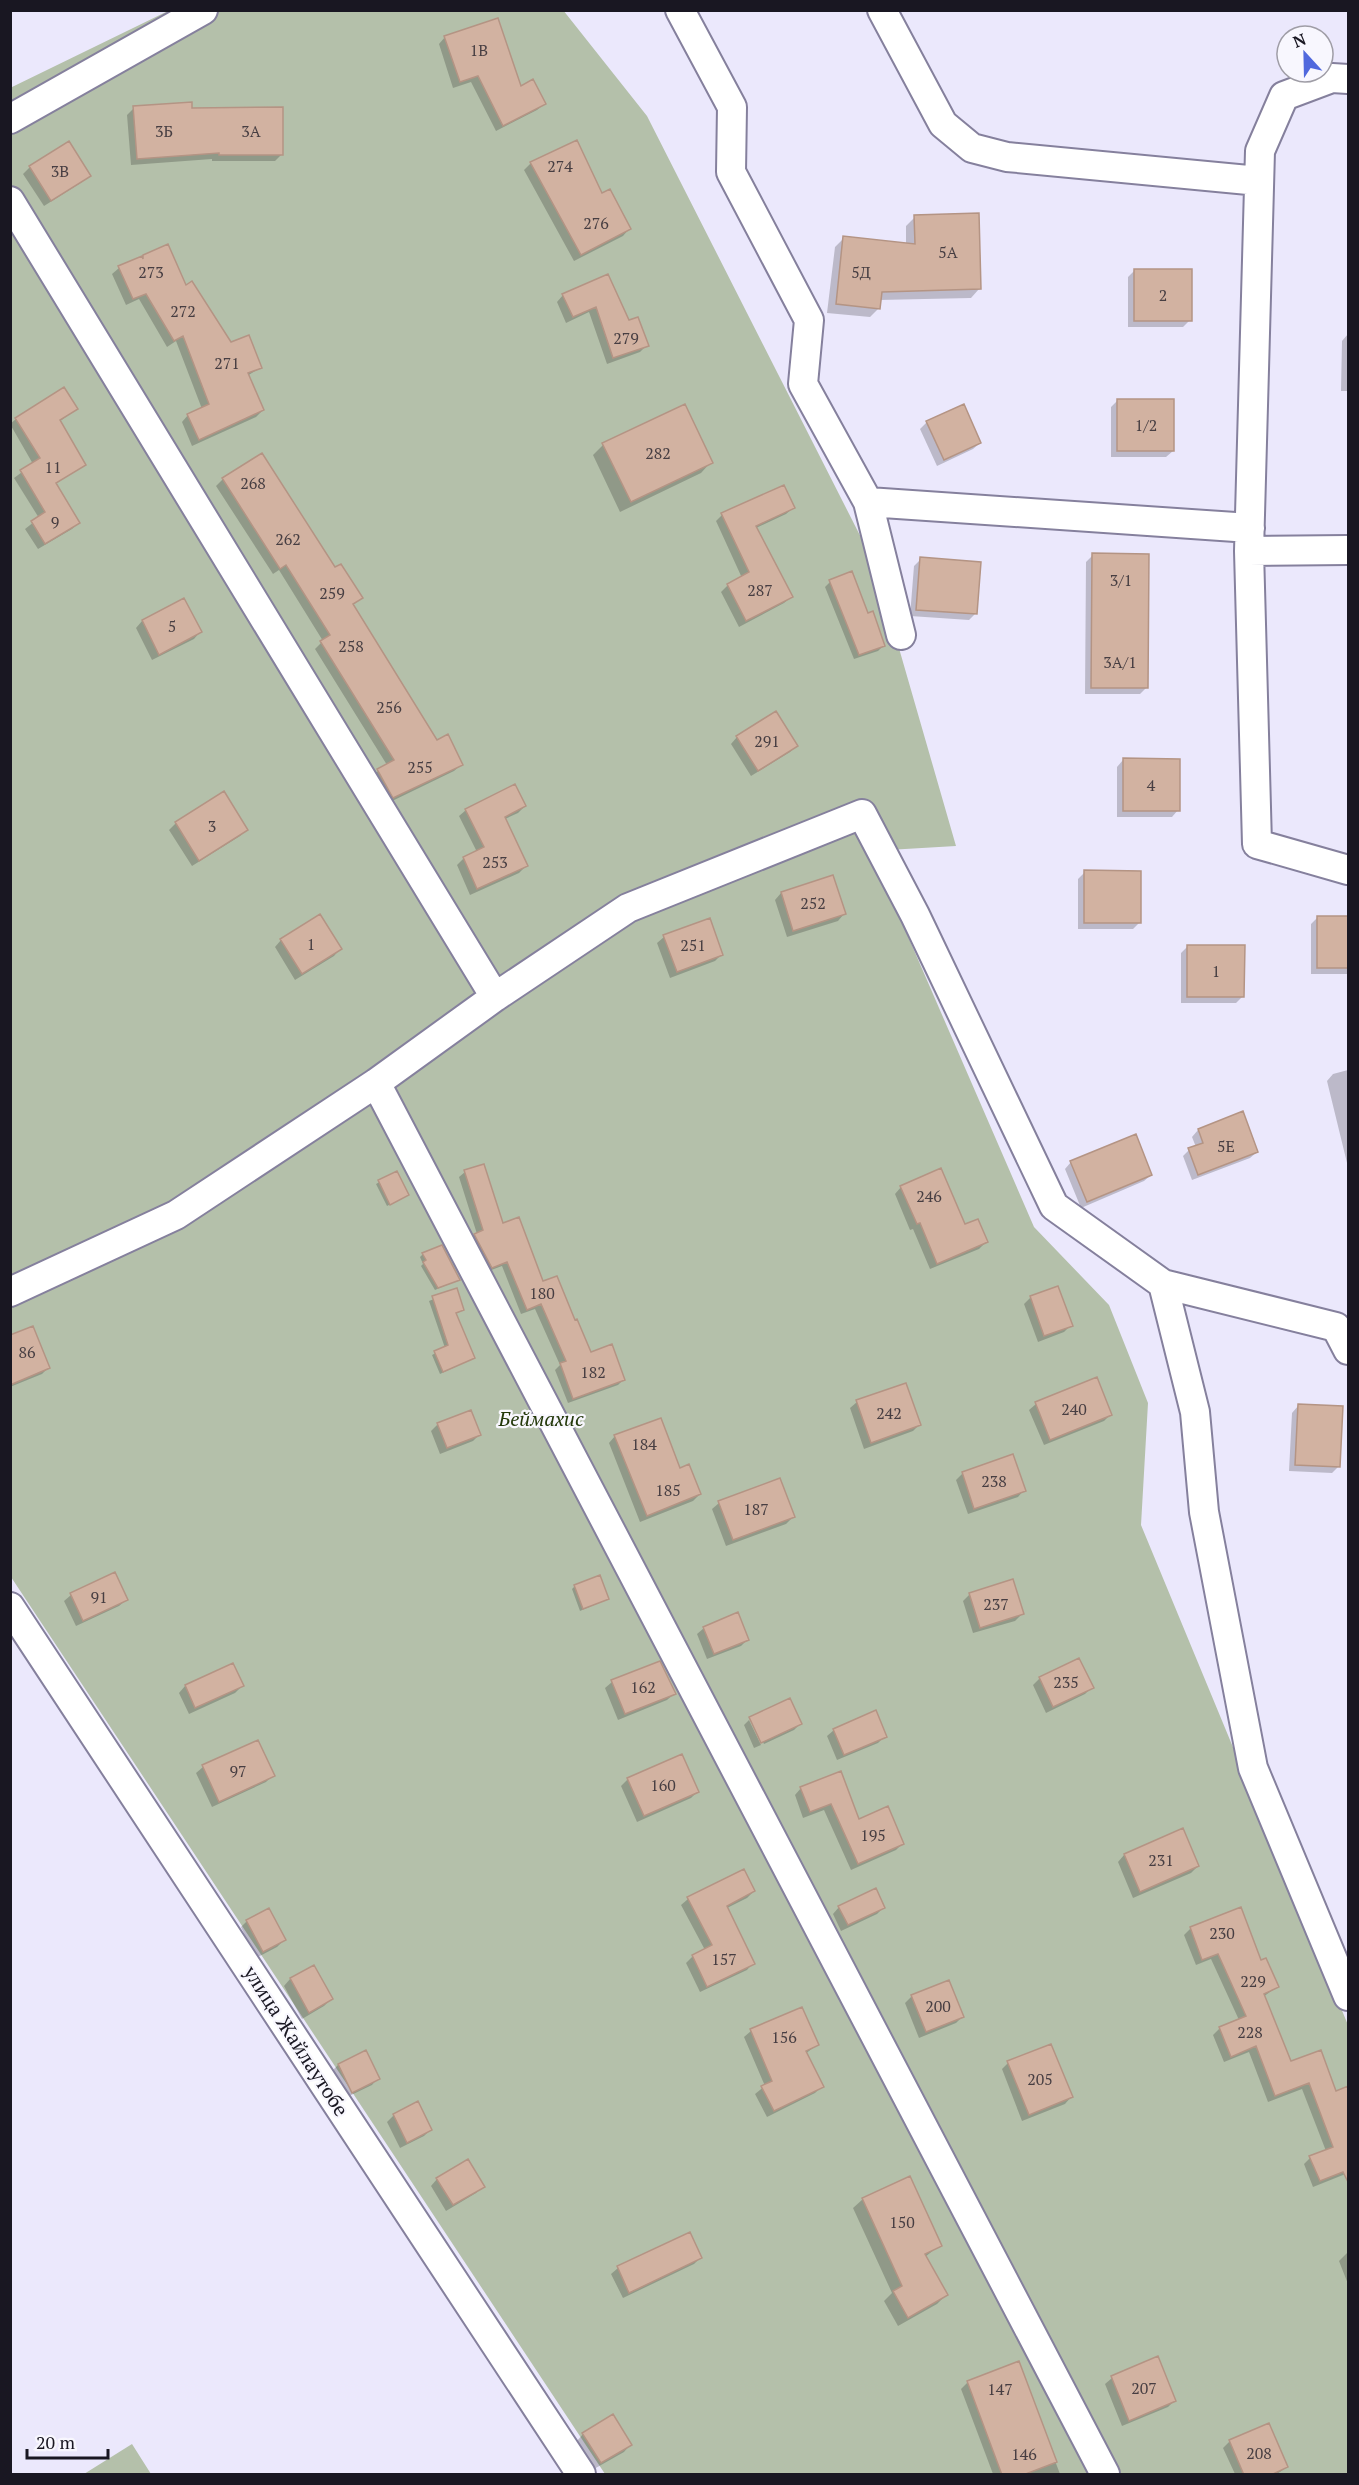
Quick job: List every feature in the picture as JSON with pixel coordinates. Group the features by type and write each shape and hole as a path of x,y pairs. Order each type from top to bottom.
{"street":[{"path":"10,119 203,10"},
{"path":"680,10 732,107 731,172 809,320 803,384 868,502 902,635"},
{"path":"882,10 943,123 972,148 1007,157 1259,181"},
{"path":"1348,79 1332,78 1284,96 1260,151 1250,540 1257,844 1348,870"},
{"path":"10,201 495,997"},
{"path":"868,502 1348,550"},
{"path":"10,1292 176,1215 376,1083 495,997 628,908 862,813 915,915 1054,1206 1163,1284 1336,1327 1348,1350"},
{"path":"376,1083 1105,2475"},
{"path":"1163,1284 1195,1412 1204,1512 1253,1768 1348,1996"},
{"name":"улица Жайлаутобе","path":"10,1607 581,2475"}],"green space":[{"name":"Беймахис","path":"563,10 647,116 875,565 956,846 871,851 1034,1227 1109,1305 1148,1403 1141,1525 1348,2025 1348,2474 605,2474 11,1577 10,88 168,11"},
{"path":"132,2444 151,2474 84,2474"}],"building":[{"path":"498,18 521,86 533,79 546,104 503,126 478,76 460,82 444,36"},
{"path":"192,102 192,108 283,107 283,155 219,155 219,153 137,159 133,106"},
{"path":"577,140 602,193 610,189 631,229 581,255 530,162"},
{"path":"69,141 91,176 51,201 29,166"},
{"path":"979,213 981,289 882,292 880,309 836,304 843,236 915,244 914,215"},
{"path":"168,244 186,285 192,281 231,342 249,335 262,368 248,373 264,410 199,440 187,414 209,404 183,336 174,341 146,294 133,299 118,266 142,256 143,259 143,255"},
{"path":"1134,269 1192,269 1192,321 1134,321"},
{"path":"608,274 629,320 638,317 649,346 613,358 596,307 573,317 562,294"},
{"path":"64,387 78,409 60,420 86,465 56,483 80,523 45,544 31,521 45,512 20,470 40,458 15,418"},
{"path":"1117,399 1174,399 1174,451 1117,451"},
{"path":"685,404 713,463 631,502 602,443"},
{"path":"964,404 981,443 944,460 926,421"},
{"path":"262,453 335,567 341,564 363,598 353,604 437,740 448,734 463,765 393,798 377,769 394,760 320,641 330,635 286,565 280,569 222,478"},
{"path":"784,485 795,508 756,526 793,597 746,621 727,584 749,572 721,513"},
{"path":"1092,553 1149,554 1148,688 1091,688"},
{"path":"920,557 981,562 977,614 916,610"},
{"path":"852,571 868,613 873,611 885,646 859,655 829,580"},
{"path":"184,598 202,632 159,655 142,620"},
{"path":"776,711 798,746 758,771 736,736"},
{"path":"1123,758 1180,759 1180,811 1123,811"},
{"path":"515,784 526,806 505,817 528,866 477,889 463,857 484,847 465,809"},
{"path":"224,791 248,830 199,861 175,822"},
{"path":"1084,870 1141,871 1141,923 1084,923"},
{"path":"833,875 846,914 793,931 781,892"},
{"path":"320,914 342,949 302,974 280,939"},
{"path":"1317,916 1348,916 1348,968 1317,968"},
{"path":"710,918 723,955 677,972 663,935"},
{"path":"1187,945 1245,945 1244,997 1187,997"},
{"path":"1243,1111 1258,1152 1198,1175 1188,1148 1203,1143 1198,1129"},
{"path":"1136,1134 1152,1175 1087,1202 1070,1161"},
{"path":"484,1164 503,1223 519,1217 543,1281 557,1276 591,1352 612,1344 625,1380 573,1399 560,1363 566,1361 541,1304 527,1310 507,1262 492,1268 474,1234 483,1230 464,1170"},
{"path":"941,1168 965,1224 978,1219 988,1242 937,1264 920,1223 917,1224 900,1186"},
{"path":"397,1171 409,1195 390,1205 378,1180"},
{"path":"442,1245 460,1280 438,1288 423,1262 426,1260 422,1253"},
{"path":"1058,1286 1073,1326 1044,1336 1030,1296"},
{"path":"457,1288 464,1310 456,1313 475,1358 443,1372 434,1351 448,1345 432,1296"},
{"path":"33,1326 50,1368 10,1385 10,1335"},
{"path":"1097,1377 1112,1415 1050,1440 1035,1402"},
{"path":"906,1383 921,1425 871,1443 856,1400"},
{"path":"1298,1404 1343,1406 1340,1467 1295,1465"},
{"path":"471,1410 481,1435 447,1448 437,1423"},
{"path":"661,1418 680,1468 689,1464 701,1494 647,1516 614,1435"},
{"path":"1013,1454 1026,1491 974,1509 962,1472"},
{"path":"780,1478 795,1517 733,1540 718,1501"},
{"path":"115,1572 128,1600 83,1621 70,1593"},
{"path":"600,1575 609,1599 583,1609 574,1585"},
{"path":"1013,1579 1024,1614 980,1628 969,1593"},
{"path":"738,1612 749,1640 714,1654 703,1627"},
{"path":"1079,1658 1094,1688 1053,1707 1039,1677"},
{"path":"660,1661 676,1694 625,1714 611,1680"},
{"path":"233,1663 244,1686 195,1708 185,1685"},
{"path":"790,1698 802,1724 761,1743 749,1717"},
{"path":"876,1710 887,1737 844,1755 833,1729"},
{"path":"258,1740 275,1776 219,1802 202,1765"},
{"path":"682,1754 699,1792 644,1816 627,1778"},
{"path":"841,1771 859,1819 888,1806 904,1844 858,1864 831,1804 810,1812 800,1787"},
{"path":"1183,1828 1199,1866 1140,1892 1124,1854"},
{"path":"744,1869 755,1891 727,1906 755,1964 707,1987 692,1955 712,1945 687,1897"},
{"path":"876,1888 885,1908 848,1925 838,1906"},
{"path":"1241,1907 1261,1960 1266,1958 1279,1987 1264,1994 1291,2061 1321,2050 1336,2091 1348,2086 1348,2182 1343,2172 1320,2181 1309,2156 1333,2147 1309,2083 1275,2096 1256,2046 1231,2057 1219,2027 1246,2016 1218,1954 1202,1960 1190,1927"},
{"path":"269,1908 286,1940 263,1952 246,1920"},
{"path":"314,1965 333,1999 309,2013 290,1978"},
{"path":"949,1980 964,2017 926,2032 911,1995"},
{"path":"802,2007 819,2045 806,2051 824,2087 774,2111 761,2086 772,2081 750,2029"},
{"path":"1051,2044 1073,2097 1029,2115 1007,2061"},
{"path":"366,2050 380,2079 352,2093 338,2064"},
{"path":"418,2101 432,2130 407,2143 393,2114"},
{"path":"468,2159 485,2187 453,2205 436,2178"},
{"path":"910,2176 942,2246 925,2254 948,2295 908,2318 893,2291 902,2286 862,2198"},
{"path":"690,2232 702,2258 629,2293 617,2266"},
{"path":"1158,2356 1176,2401 1129,2421 1111,2376"},
{"path":"1019,2361 1057,2462 1023,2475 1002,2475 967,2381"},
{"path":"613,2414 632,2445 601,2463 582,2433"},
{"path":"1269,2423 1288,2467 1271,2475 1244,2475 1229,2440"}]}
